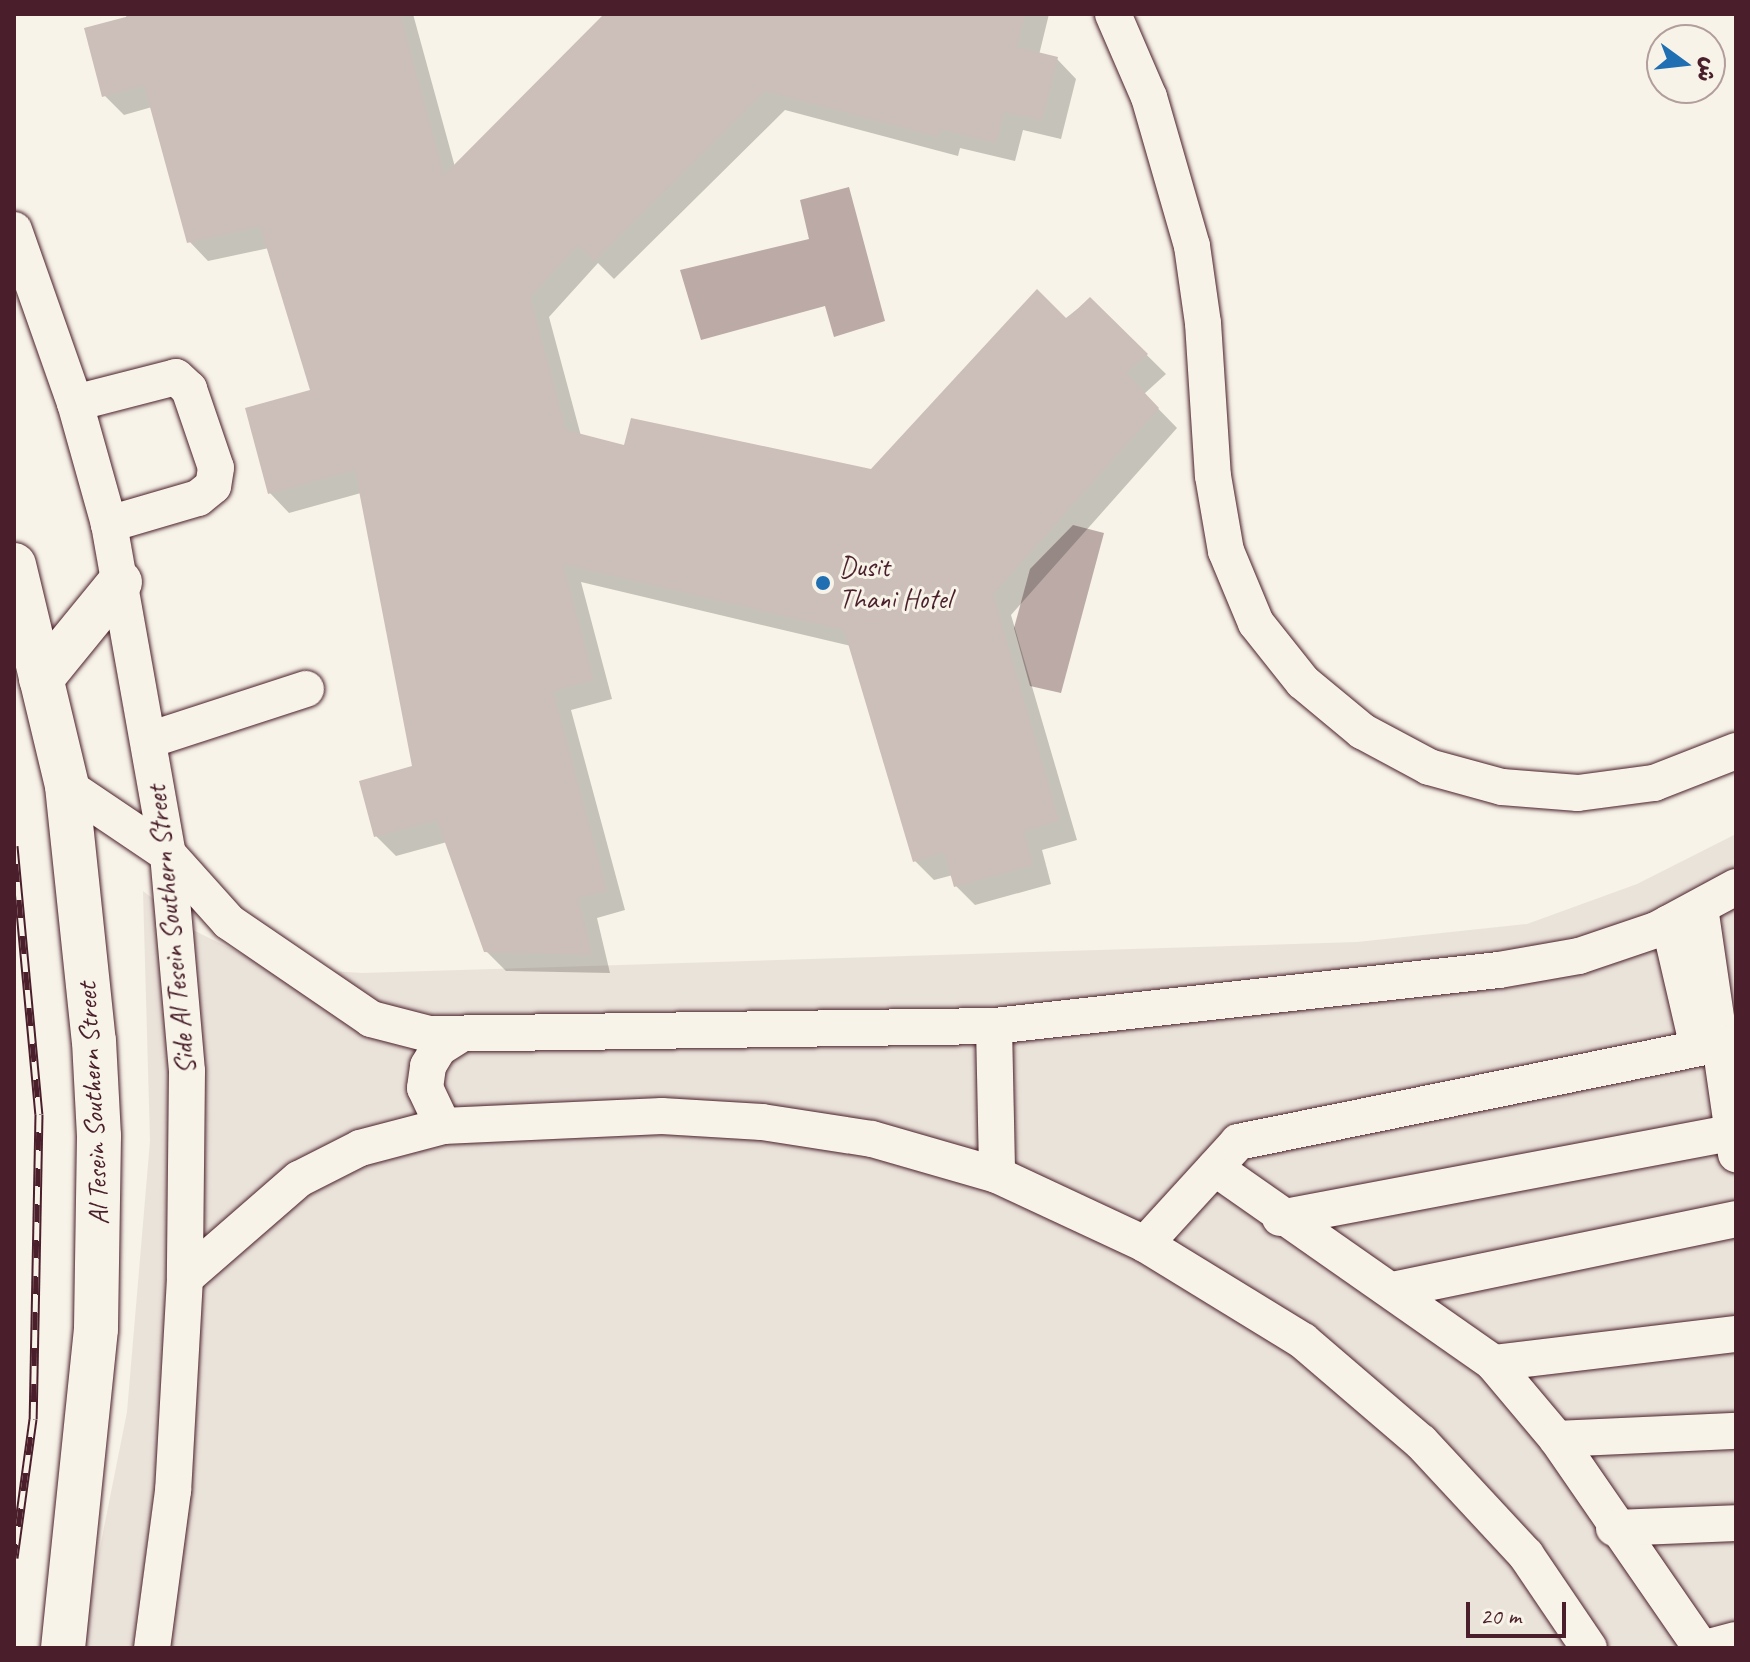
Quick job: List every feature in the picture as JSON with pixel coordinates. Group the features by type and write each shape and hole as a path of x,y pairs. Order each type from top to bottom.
{"main road":[{"name":"Al Tesein Southern Street","path":"14,565 67,786 94,1041 100,1231 89,1427 63,1648"},
{"path":"41,679 120,582"}],"street":[{"path":"1113,14 1164,141 1192,246 1203,323 1213,476 1226,551 1256,623 1303,682 1362,731 1429,767 1502,787 1578,793 1654,783 1736,751"},
{"name":"Side Al Tesein Southern Street","path":"14,230 75,403 109,524 168,854 187,1071 185,1278 173,1491 152,1648"},
{"path":"75,403 176,377 189,389 216,468 213,486 198,498 109,524"},
{"path":"149,740 306,689"},
{"path":"67,786 168,854 229,922 371,1019 458,1036 994,1026 1499,970 1579,956 1684,915 1736,887"},
{"path":"1280,1218 1735,1143 1709,1046 1684,915"},
{"path":"994,1026 997,1175"},
{"path":"443,1126 425,1088 428,1066 439,1048 458,1036"},
{"path":"1156,1251 1221,1173 1238,1142 1709,1046"},
{"path":"185,1278 299,1179 360,1148 443,1126 662,1116 762,1122 872,1139 997,1175 1156,1251 1303,1341 1421,1442 1526,1555 1589,1648"},
{"path":"1221,1173 1280,1218 1393,1290 1493,1363 1557,1439 1614,1528 1703,1648 1736,1640"},
{"path":"1393,1290 1736,1219"},
{"path":"1493,1363 1736,1334"},
{"path":"1557,1439 1736,1431"},
{"path":"1614,1528 1736,1523"}],"shaded area":[{"path":"849,187 885,321 834,337 825,306 701,340 680,270 809,239 800,200"},
{"path":"1073,525 1104,533 1061,693 1030,686 1014,628 1030,569"},
{"path":"1736,834 1736,1648 80,1648 127,1412 150,1141 143,891 195,931 242,954 299,969 362,973 1357,942 1527,924 1637,884"}],"building":[{"path":"137,14 400,14 444,175 604,14 1025,14 1017,47 1058,57 1042,120 1004,112 996,143 941,129 938,137 765,91 594,261 578,245 530,297 566,430 624,445 631,418 871,469 1037,289 1067,319 1090,297 1148,354 1126,373 1159,408 993,594 1059,821 1024,831 1033,865 954,887 944,852 913,862 844,630 563,564 594,680 553,691 607,891 578,898 592,955 484,952 437,820 374,837 359,781 412,766 355,470 268,494 245,408 310,390 260,226 187,243 144,85 102,97 84,28"}],"railway":[{"path":"14,846 39,1114 33,1419 14,1558"}],"place":[{"name":"Dusit Thani Hotel","path":"823,583"}]}
